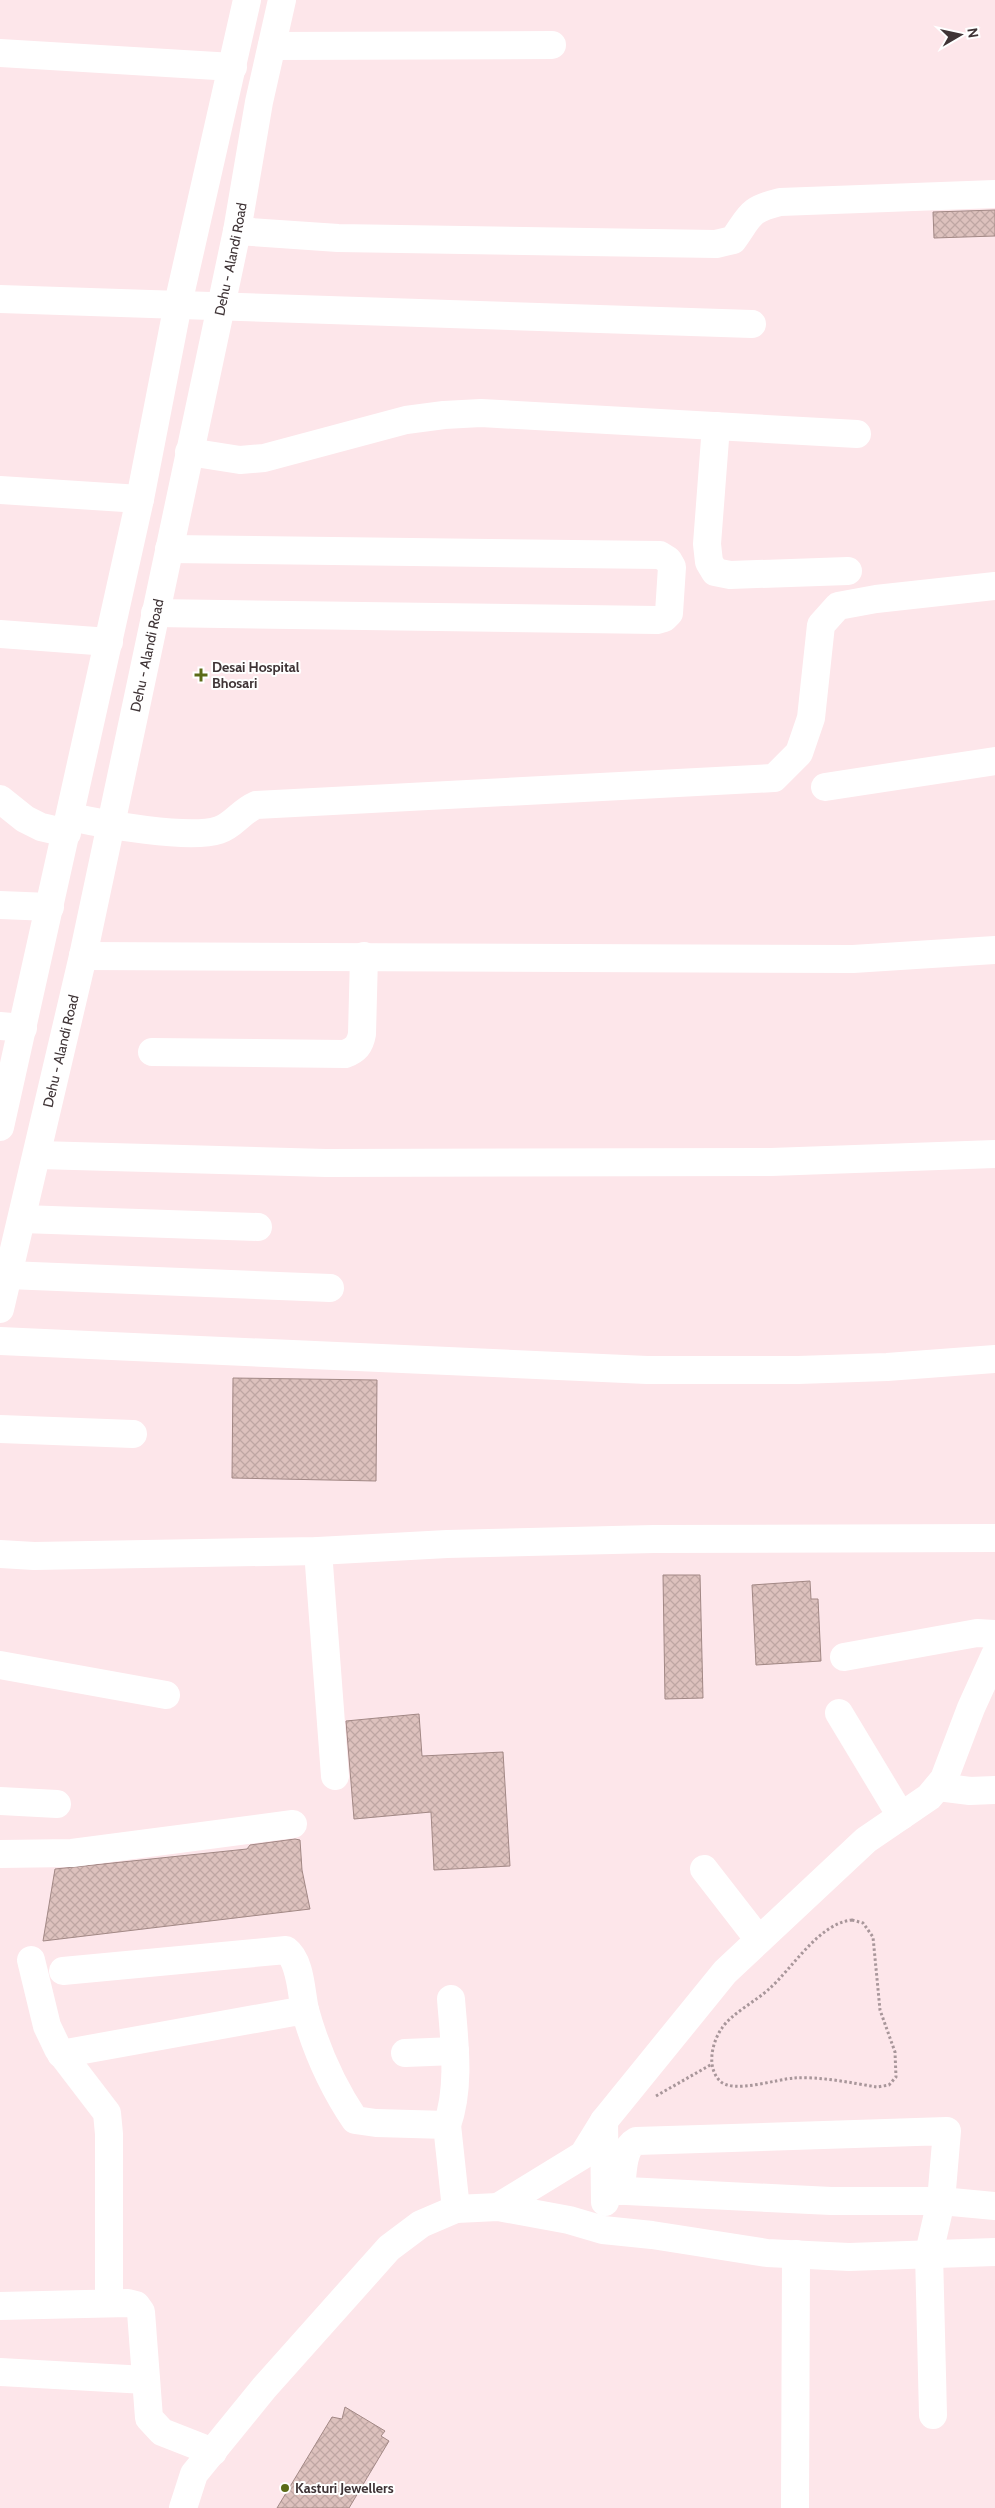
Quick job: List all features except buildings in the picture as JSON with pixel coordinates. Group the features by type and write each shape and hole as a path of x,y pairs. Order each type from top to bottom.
{"street":[{"path":"2,1113 11,1027 50,906 69,825 140,499 178,304 248,0"},
{"name":"Dehu - Alandi Road","path":"0,1309 38,1155 83,956 237,231 282,0"},
{"path":"272,46 552,45"},
{"path":"0,53 233,67"},
{"path":"237,231 338,238 716,244 733,240 749,214 760,207 780,202 995,194"},
{"path":"0,299 752,324"},
{"path":"189,452 240,460 264,458 406,420 444,414 481,413 857,434"},
{"path":"716,426 707,544 709,562 715,572 730,575 848,571"},
{"path":"0,490 140,499"},
{"path":"155,613 656,620 664,618 669,613 672,568 668,560 660,556 169,548"},
{"path":"0,799 25,820 41,827 110,825 196,834 227,827 243,811 256,805 774,778 799,753 811,718 821,625 838,606 876,599 995,586"},
{"path":"0,634 109,642"},
{"path":"825,787 995,761"},
{"path":"0,904 50,906"},
{"path":"83,956 853,959 995,950"},
{"path":"152,1052 346,1054 354,1051 360,1043 362,1034 364,956"},
{"path":"38,1155 375,1163 771,1162 995,1154"},
{"path":"22,1219 258,1228"},
{"path":"8,1275 330,1288"},
{"path":"0,1341 647,1370 798,1370 887,1367 995,1359"},
{"path":"0,1429 133,1434"},
{"path":"0,1554 318,1551 447,1544 654,1539 995,1538"},
{"path":"318,1551 335,1776"},
{"path":"844,1657 977,1634 995,1634"},
{"path":"498,2207 583,2155 604,2121 725,1972 866,1840 929,1797 944,1779 971,1708 995,1655"},
{"path":"0,1665 166,1695"},
{"path":"839,1713 901,1816"},
{"path":"938,1787 970,1791 995,1790"},
{"path":"0,1801 57,1804"},
{"path":"0,1854 72,1853 294,1824"},
{"path":"704,1869 759,1940"},
{"path":"63,1971 286,1950 291,1954 296,1964 305,2010 315,2046 342,2102 355,2120 376,2123 447,2124"},
{"path":"31,1960 47,2026 61,2054 107,2113 109,2134 109,2303"},
{"path":"450,1999 454,2051 453,2108 447,2124 456,2210"},
{"path":"61,2054 305,2010"},
{"path":"405,2054 454,2051"},
{"path":"604,2121 614,2190"},
{"path":"603,2230 626,2151 630,2144 636,2141 947,2131 941,2201 929,2253 933,2415"},
{"path":"614,2190 831,2201 941,2201 995,2206"},
{"path":"183,2508 194,2474 264,2388 389,2248 421,2224 456,2210 498,2207 569,2220 603,2230 652,2235 767,2253 849,2256 995,2252"},
{"path":"795,2508 796,2254"},
{"path":"0,2306 109,2303 136,2305 141,2312 149,2418 154,2426 162,2432 213,2452"},
{"path":"0,2372 146,2380"}],"path":[{"path":"852,1920 862,1923 873,1938 880,2010 896,2062 896,2077 889,2084 877,2087 794,2078 768,2084 729,2086 720,2081 712,2064 713,2044 723,2026 770,1988 812,1943 842,1921 852,1920"},
{"path":"627,2094 635,2104 644,2103 712,2064"}],"place":[{"name":"Desai Hospital Bhosari","path":"201,675"},
{"name":"Kasturi Jewellers","path":"285,2488"}]}
